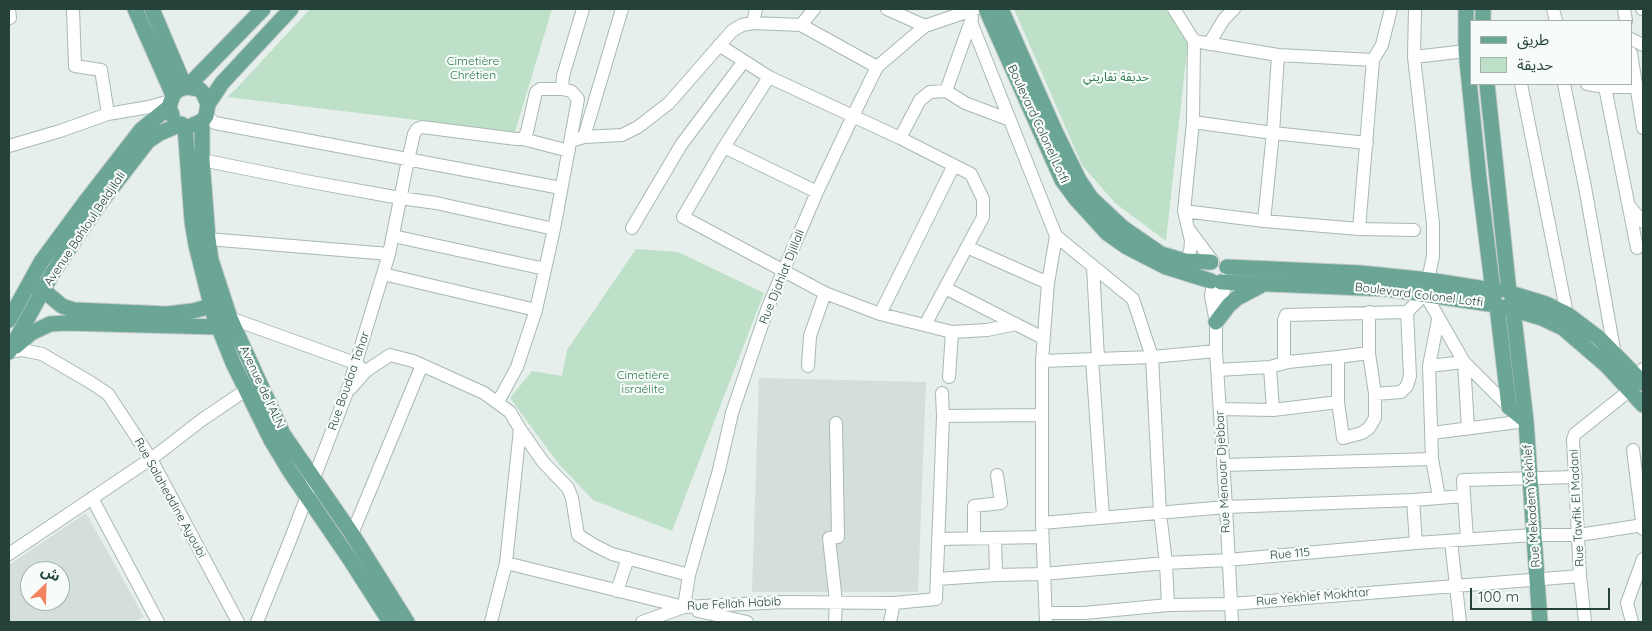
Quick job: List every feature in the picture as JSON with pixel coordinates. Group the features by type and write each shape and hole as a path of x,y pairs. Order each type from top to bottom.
{"main road":[{"path":"135,9 177,95"},
{"path":"152,9 177,95 171,114 175,120 183,125 194,125 205,114 222,83 291,9"},
{"name":"Avenue Bahloul Beldjilali","path":"9,320 41,262 142,130 263,9"},
{"name":"Boulevard Colonel Lotfi","path":"986,9 1062,180 1076,199 1108,232 1127,247 1166,267 1218,274 1266,284 1388,288 1427,287"},
{"name":"Boulevard Colonel Lotfi","path":"1001,9 1055,131 1079,180 1092,198 1111,218 1143,243 1161,254 1218,274 1360,273 1427,287 1546,304 1565,321"},
{"path":"1466,9 1466,51 1479,180 1503,299"},
{"path":"1486,85 1503,299 1509,408 1526,421"},
{"path":"177,95 199,90 204,93 205,114"},
{"name":"Avenue de l'ALN","path":"205,114 202,160 208,239 233,363 271,440 390,622"},
{"name":"Avenue Bahloul Beldjilali","path":"9,352 52,274 98,207 148,141 160,133 183,125"},
{"name":"Avenue de l'ALN","path":"183,125 192,221 211,306 224,323 283,434 352,534 407,622"},
{"path":"1216,322 1237,298 1266,284"},
{"path":"27,286 35,286 43,290 62,306 74,310 168,314 193,311 211,306"},
{"name":"Rue Mekadem Yekhlef","path":"1503,299 1526,421 1540,622"},
{"path":"1565,321 1600,340 1616,355 1639,380 1643,405"},
{"path":"1565,321 1588,348 1639,380"},
{"path":"9,352 31,333 50,324 224,323"}],"street":[{"path":"73,9 75,66 101,70 108,114"},
{"path":"562,89 563,76 583,9"},
{"path":"584,137 622,9"},
{"path":"753,23 756,9"},
{"path":"801,25 814,9"},
{"path":"887,9 925,26"},
{"path":"946,90 975,9"},
{"name":"Rue Djahlat Djillali","path":"684,608 689,575 719,470 732,413 768,307 817,192 853,116 877,67 925,26 975,9"},
{"path":"1174,9 1194,42 1194,122 1184,211 1191,240 1190,252 1185,261"},
{"path":"1209,44 1224,19 1234,9"},
{"path":"1359,229 1373,60 1382,45 1391,9"},
{"path":"1375,394 1402,392 1407,386 1410,376 1407,312 1427,287 1433,256 1433,224 1414,56 1415,9"},
{"path":"971,22 1056,236 1134,299 1152,357 1160,513 1166,563 1168,605"},
{"path":"498,402 517,367 536,310 554,229 570,146 578,99 571,91 562,89 540,89 536,92 527,132 523,139 570,146 584,137 622,135 638,127 669,103 732,31 742,25 753,23 801,25 877,67"},
{"path":"1194,42 1278,55 1373,60"},
{"path":"719,45 769,77 900,138 971,174 983,200 983,217 926,325"},
{"path":"1414,56 1466,51"},
{"path":"1264,221 1273,133 1278,55"},
{"path":"632,228 681,145 744,61"},
{"path":"1632,62 1643,128"},
{"path":"769,77 683,217 825,292 880,314 952,332 987,330 1016,324"},
{"path":"1521,85 1565,321"},
{"path":"1564,85 1616,355"},
{"path":"1593,85 1605,87 1613,85"},
{"path":"1605,87 1637,248"},
{"path":"900,138 920,100 930,92 946,90 965,103 1010,120"},
{"path":"9,146 108,114 148,108 177,95"},
{"path":"205,114 215,123 561,188"},
{"path":"1194,122 1367,143"},
{"name":"Rue Boudaa Tahar","path":"257,622 292,538 306,495 347,392 360,367 389,254 414,134 422,126 516,140 523,139"},
{"path":"724,148 817,192"},
{"path":"202,160 400,198 436,203 554,229"},
{"path":"880,314 954,165"},
{"path":"1627,204 1643,222"},
{"path":"1184,211 1264,221 1359,229 1414,230"},
{"path":"1190,231 1218,274"},
{"path":"393,236 545,270"},
{"path":"1046,618 1042,537 1042,361 1048,283 1056,236"},
{"path":"208,239 389,254"},
{"path":"967,247 1048,283"},
{"path":"1093,267 1095,359 1103,517"},
{"path":"383,274 536,310"},
{"name":"Rue Menouar Djebbar","path":"1218,274 1211,296 1216,322 1217,370 1232,622"},
{"path":"1427,287 1438,320 1464,362 1509,408"},
{"path":"945,288 1043,338"},
{"path":"808,366 810,336 825,292"},
{"path":"1338,357 1338,402 1343,438 1349,438 1369,428 1375,418 1375,394 1369,353 1369,312"},
{"path":"1288,362 1284,357 1284,320 1286,315 1407,312"},
{"path":"1438,320 1429,366 1432,458 1439,497"},
{"path":"224,323 360,367 390,355 413,361 484,393 510,412 543,462 568,488 572,498 578,535 594,546 612,554 689,575"},
{"path":"949,377 952,332"},
{"name":"Rue Salaheddine Ayoubi","path":"9,352 22,350 42,354 108,394 151,459 238,622"},
{"path":"1042,361 1152,357 1216,350"},
{"path":"1217,370 1270,367 1288,362 1369,353"},
{"path":"1429,366 1464,362"},
{"path":"1464,362 1468,428"},
{"path":"352,534 422,365"},
{"path":"1270,367 1273,410"},
{"name":"Rue Tawfik El Madani","path":"1585,622 1580,576 1573,439 1575,434 1639,380"},
{"path":"9,554 151,459 203,419 246,390"},
{"path":"937,580 943,416 942,393"},
{"path":"1220,409 1273,410 1338,402"},
{"path":"943,416 1042,415"},
{"path":"1432,433 1526,421"},
{"path":"835,622 836,602 829,538 838,537 836,423"},
{"path":"491,622 506,563 520,429"},
{"path":"1633,450 1640,473 1643,527"},
{"path":"1224,464 1432,458"},
{"path":"974,538 974,506 1001,503 997,475"},
{"path":"1467,540 1463,480 1576,477"},
{"path":"1042,523 1226,507 1413,500 1464,496"},
{"path":"92,498 158,622"},
{"path":"1413,500 1416,543"},
{"name":"Rue 115","path":"937,580 1228,560 1416,543 1534,535 1579,535 1643,527"},
{"path":"938,539 1042,537"},
{"path":"995,538 996,575"},
{"path":"1452,541 1460,622"},
{"path":"617,591 628,558"},
{"path":"1632,622 1627,603 1643,560"},
{"name":"Rue Fellah Habib","path":"506,563 684,608 784,602 894,603 936,599 937,580"},
{"name":"Rue Yekhlef Mokhtar","path":"1046,618 1084,618 1168,605 1231,604 1580,576"},
{"path":"890,622 894,603"},
{"path":"642,622 684,608 747,622"}],"shaded area":[{"path":"759,378 926,382 918,592 752,592"},
{"path":"86,513 144,617 134,622 9,622 9,565"}],"green space":[{"name":"Cimetière Chrétien","path":"310,9 552,9 515,132 227,97"},
{"name":"حديقة تفاريتي","path":"1014,9 1166,9 1188,41 1166,241 1115,203 1082,165"},
{"name":"Cimetière israélite","path":"636,249 678,252 764,293 672,531 593,500 558,463 510,398 532,371 562,376 567,350"}]}
